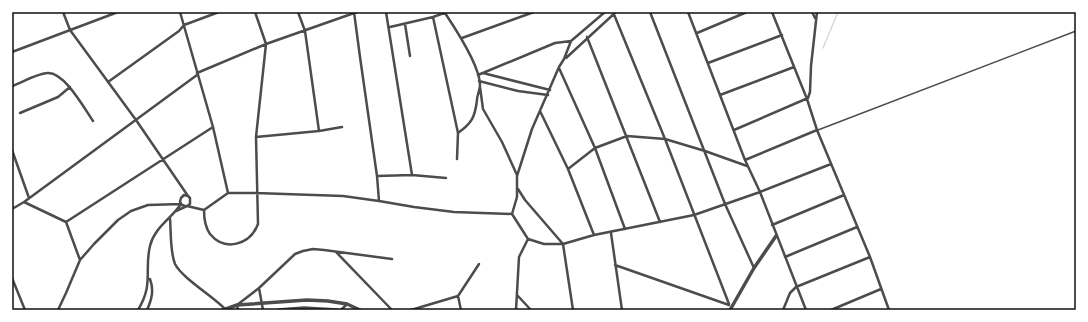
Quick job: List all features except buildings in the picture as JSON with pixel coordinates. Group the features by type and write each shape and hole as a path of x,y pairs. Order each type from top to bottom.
{"street":[{"path":"63,12 70,30 198,208"},
{"path":"12,52 118,12"},
{"path":"180,12 213,127 228,193"},
{"path":"108,82 184,25 219,12"},
{"path":"204,210 204,220 207,229 220,242 241,243 251,237 258,224 256,192 256,137 266,44 255,12"},
{"path":"298,12 305,31 319,131"},
{"path":"12,209 24,202 197,74 266,44 355,12 379,200"},
{"path":"386,12 390,28 412,175"},
{"path":"390,28 433,17 446,12 462,38 478,75 483,109 502,142 517,176 518,189 512,214 528,239 544,244 563,244 594,235 694,215 760,192 831,164"},
{"path":"462,38 534,12"},
{"path":"517,176 532,129 571,41 605,12"},
{"path":"564,59 614,12 730,307"},
{"path":"650,12 705,150 724,204 754,268"},
{"path":"688,12 745,160 760,192 806,310"},
{"path":"697,33 747,12"},
{"path":"772,12 807,99 817,130 870,257 889,310"},
{"path":"812,12 815,18"},
{"path":"734,130 807,99 810,92 815,18 817,12"},
{"path":"433,17 458,133 457,159"},
{"path":"405,24 410,56"},
{"path":"708,63 782,36"},
{"path":"587,37 660,222"},
{"path":"478,75 555,43 571,41"},
{"path":"559,67 595,148 625,229"},
{"path":"720,95 794,67"},
{"path":"12,86 47,73 58,75 70,87 93,121"},
{"path":"483,73 550,90"},
{"path":"479,81 518,91 548,95"},
{"path":"458,133 465,128 474,116 480,85"},
{"path":"20,113 58,97 70,87"},
{"path":"540,111 568,169 594,235"},
{"path":"66,222 213,127"},
{"path":"256,137 319,131 342,127"},
{"path":"745,160 817,130"},
{"path":"568,169 595,148 627,136 665,139 705,150 748,166"},
{"path":"12,150 29,198"},
{"path":"377,176 412,175 446,178"},
{"path":"138,310 146,296 149,277 148,260 150,246 157,230 176,211 180,204 183,188"},
{"path":"518,189 525,200 563,244 573,310"},
{"path":"204,210 228,193 256,192 321,195 379,200 414,207 454,212 512,214"},
{"path":"772,225 844,195"},
{"path":"172,205 181,197 188,196"},
{"path":"176,211 190,204 191,200"},
{"path":"24,202 66,222 80,260"},
{"path":"58,310 80,260 118,220 131,211 148,205 180,204 204,210"},
{"path":"170,217 172,254 175,263 189,278 225,310 237,305 259,288 290,258 299,252 313,249 392,259"},
{"path":"785,257 857,227"},
{"path":"611,232 622,310"},
{"path":"730,307 776,236"},
{"path":"516,310 519,257 528,239"},
{"path":"336,252 392,310"},
{"path":"783,310 790,294 796,287 870,257"},
{"path":"411,310 458,296 479,264"},
{"path":"615,265 730,307"},
{"path":"147,310 152,295 152,284 149,277"},
{"path":"12,278 25,310"},
{"path":"259,288 263,310"},
{"path":"831,310 881,289"},
{"path":"516,295 531,310"},
{"path":"458,296 461,310"},
{"path":"237,305 307,300 347,304 360,310"},
{"path":"341,310 347,304"},
{"path":"237,305 238,310"},
{"path":"278,310 304,308 337,310"}],"lane":[{"path":"817,130 1076,31"}],"waterway":[{"path":"823,48 838,12"}]}
